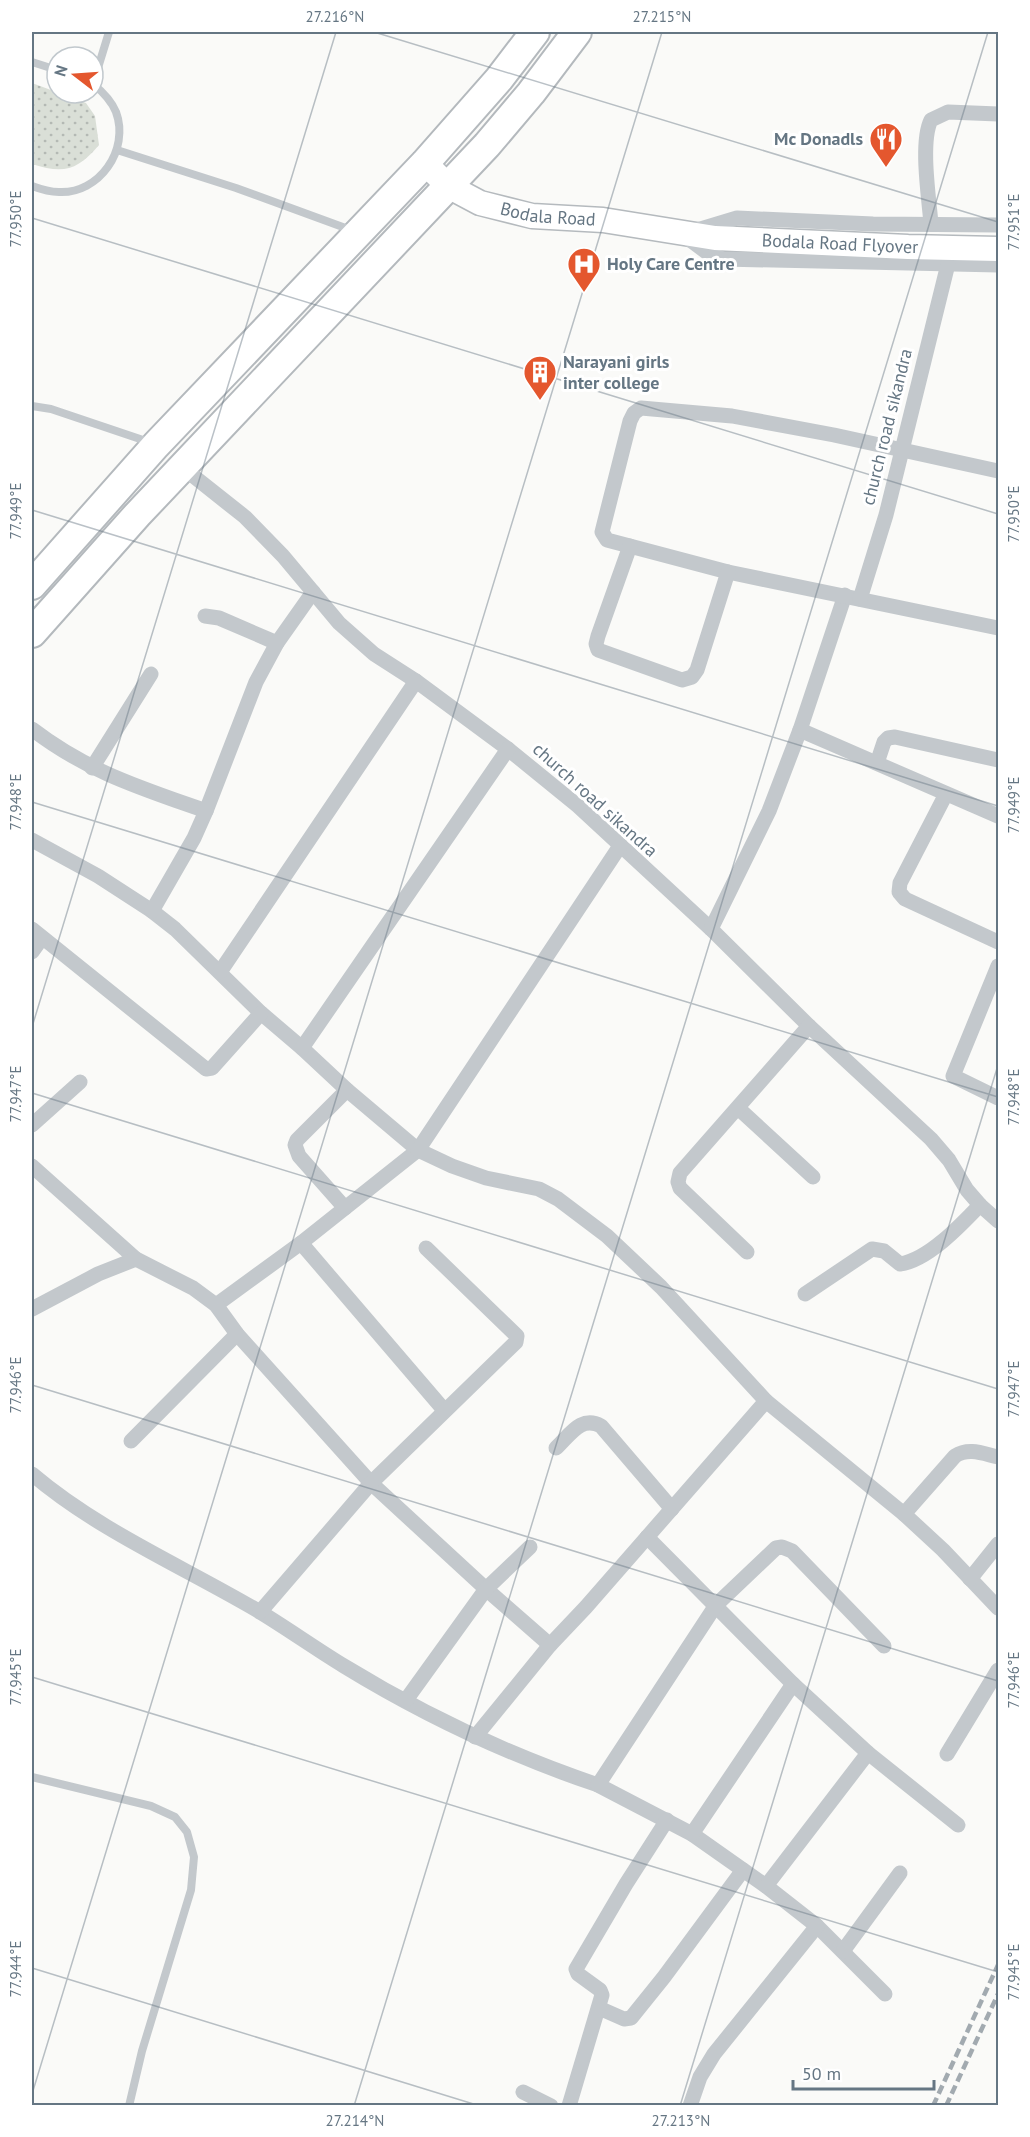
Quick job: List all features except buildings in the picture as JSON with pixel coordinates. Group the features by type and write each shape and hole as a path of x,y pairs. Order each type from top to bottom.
{"highway":[{"path":"32,585 156,445 425,163 499,79 535,32"},
{"path":"32,633 182,467 487,145 531,93 577,32"}],"main road":[{"name":"Bodala Road","path":"425,163 448,186 480,203 532,216 603,220 683,234"},
{"name":"Bodala Road Flyover","path":"683,234 715,238 897,247 999,249"}],"street":[{"path":"931,224 926,164 927,126 931,120 948,112 999,114"},
{"path":"683,234 737,218 999,225"},
{"path":"683,234 709,254 723,259 999,265"},
{"name":"church road sikandra","path":"860,599 886,515 948,264"},
{"path":"999,471 732,416 641,408 634,412 630,421 602,532 606,540 728,572 999,628"},
{"name":"church road sikandra","path":"182,467 245,517 283,556 339,623 374,654 416,681 508,749 578,806 931,1139 949,1160 967,1190 999,1221"},
{"path":"630,546 598,636 596,644 598,650 682,680 692,678 697,669 728,572"},
{"path":"152,911 194,838 256,682 277,644 313,592"},
{"path":"711,929 769,811 800,730 845,595"},
{"path":"205,616 219,618 277,644"},
{"path":"92,768 151,674"},
{"path":"220,972 416,681"},
{"path":"32,729 58,749 92,768 206,811"},
{"path":"800,730 999,816"},
{"path":"877,763 884,742 888,738 895,737 999,760"},
{"path":"302,1048 508,749"},
{"path":"946,794 900,883 899,892 905,899 999,942"},
{"path":"32,840 98,876 152,911 220,972 261,1013 418,1150 452,1166 486,1178 539,1189 558,1199 607,1236 661,1287 766,1401 904,1514 943,1550 999,1608"},
{"path":"216,1305 301,1243 418,1150 620,846"},
{"path":"32,952 37,934 206,1070 212,1068 261,1013"},
{"path":"999,966 953,1076 999,1098"},
{"path":"747,1252 680,1188 678,1182 680,1173 809,1026"},
{"path":"32,1125 80,1082"},
{"path":"345,1208 299,1156 295,1145 297,1140 347,1090"},
{"path":"738,1108 813,1177"},
{"path":"32,1166 136,1259 193,1288 216,1305 237,1334 371,1483 549,1645"},
{"path":"805,1294 872,1250 884,1251 900,1263 911,1260 933,1248 952,1233 980,1205"},
{"path":"301,1243 444,1410"},
{"path":"260,1612 371,1483 516,1342 517,1336 426,1248"},
{"path":"32,1309 98,1274 136,1259"},
{"path":"131,1441 237,1334"},
{"path":"476,1737 549,1645 586,1607 766,1401"},
{"path":"556,1448 585,1422 593,1422 601,1426 672,1509"},
{"path":"904,1514 961,1452 969,1450 999,1457"},
{"path":"32,1474 57,1495 93,1518 260,1612 346,1667 406,1700 476,1737 549,1768 598,1785 692,1834 766,1886 817,1926 885,1994"},
{"path":"647,1537 793,1684 868,1753 958,1825"},
{"path":"970,1579 999,1544"},
{"path":"598,1785 717,1605 776,1548 782,1546 792,1551 884,1646"},
{"path":"406,1700 486,1590 530,1547"},
{"path":"947,1754 999,1670"},
{"path":"692,1834 793,1684"},
{"path":"766,1886 868,1753"},
{"path":"569,2106 602,1993 578,1974 576,1969 667,1820"},
{"path":"599,2008 624,2019 631,2018 743,1870"},
{"path":"843,1951 900,1873"},
{"path":"690,2106 700,2077 714,2054 817,1926"},
{"path":"523,2092 551,2106"}],"lane":[{"path":"32,186 60,192 78,190 95,181 109,168 117,150 120,132 116,113 105,94"},
{"path":"117,150 236,188 359,233"},
{"path":"32,406 51,409 156,445"},
{"path":"32,1777 151,1806 176,1817 187,1832 194,1857 191,1890 142,2051 129,2106"}],"shaded area":[{"path":"32,83 45,88 45,105 87,105 95,116 99,145 84,160 69,168 52,169 32,164"}],"railway":[{"path":"933,2106 998,1965"},
{"path":"946,2106 998,1994"}],"place":[{"name":"Mc Donadls","path":"886,168"},
{"name":"Holy Care Centre","path":"584,293"},
{"name":"Narayani girls inter college","path":"540,401"}]}
